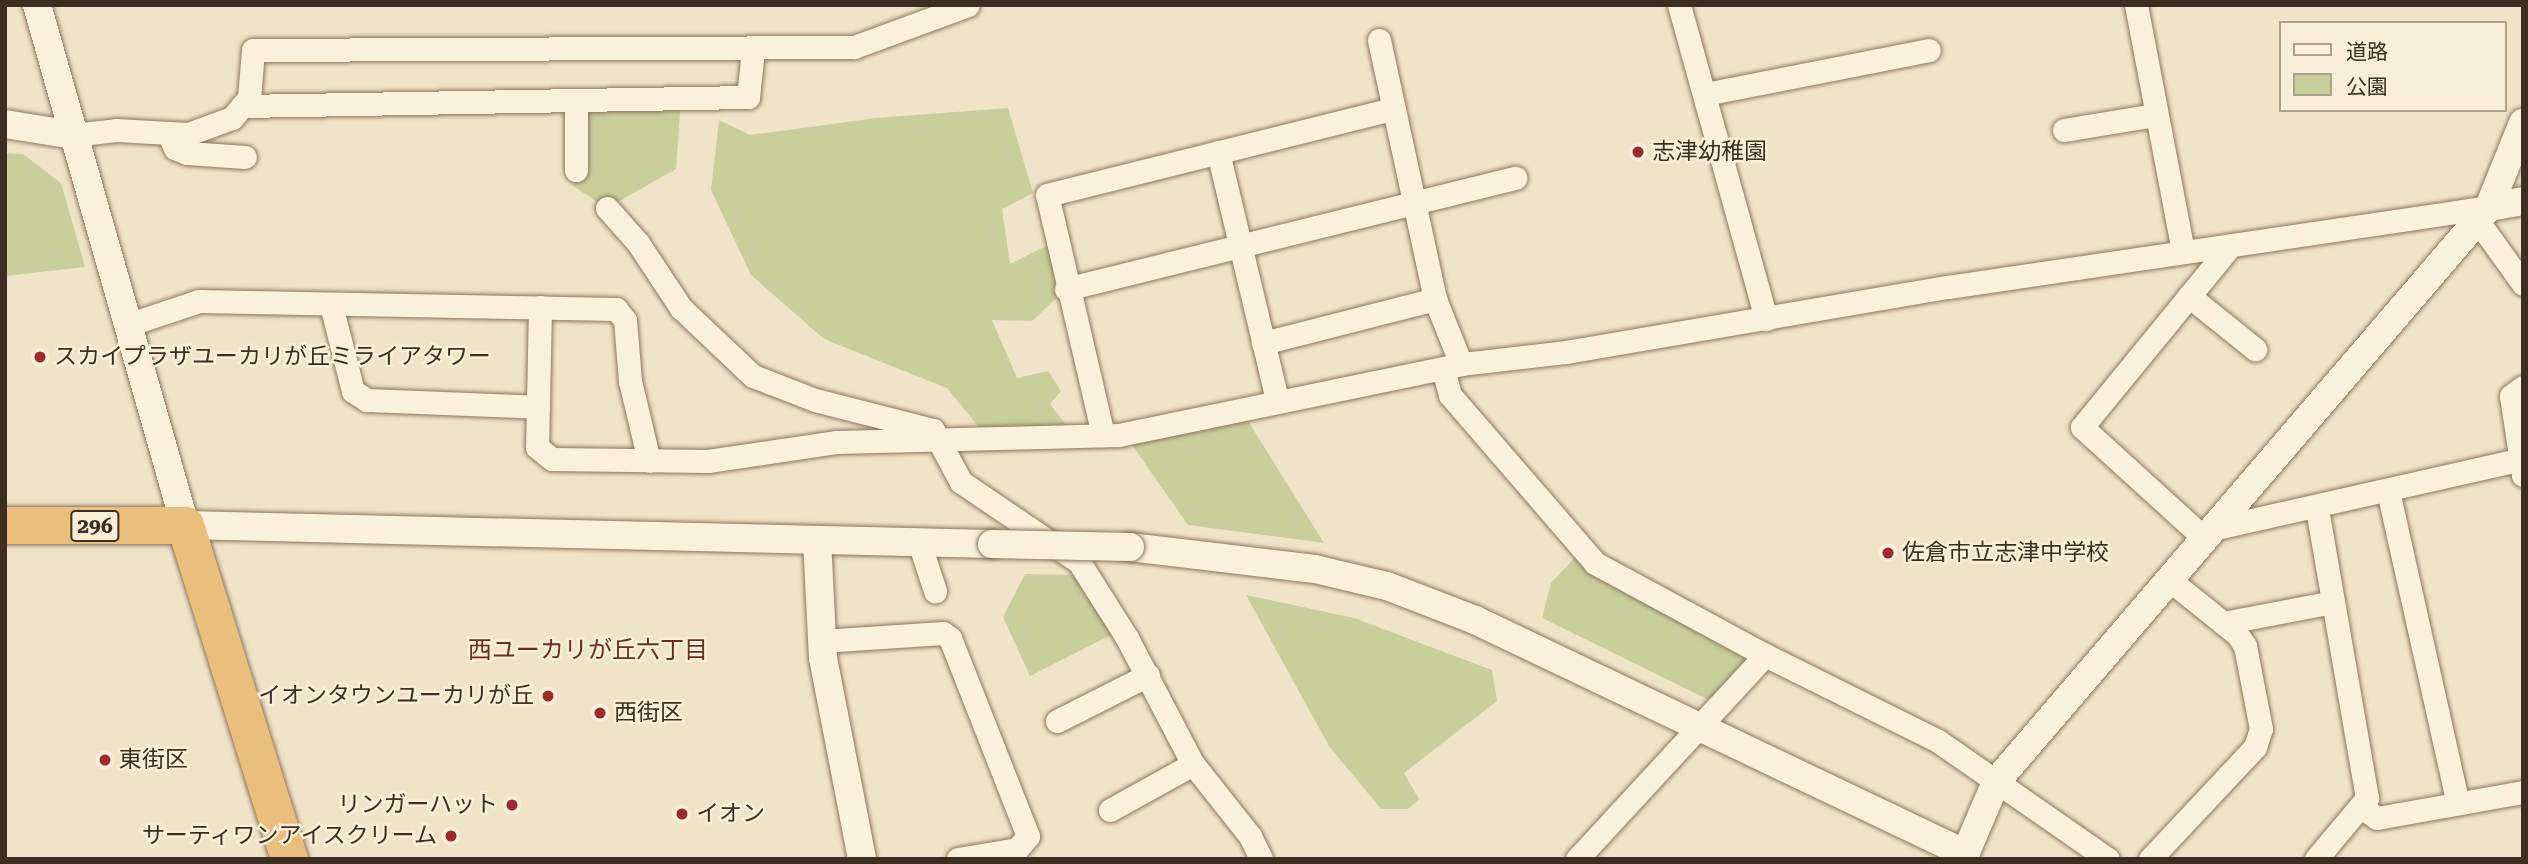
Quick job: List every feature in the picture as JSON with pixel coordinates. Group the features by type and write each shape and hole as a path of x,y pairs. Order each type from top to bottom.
{"highway":[{"name":"296","path":"5,525 186,525"},
{"path":"186,525 289,859"}],"street":[{"path":"37,5 186,525 1130,547 1315,569 1387,586 1475,620 1964,856 1996,782 2483,214 2523,123"},
{"path":"5,124 74,135 116,130 188,134 232,118 249,98 253,50 753,50 854,47 968,5"},
{"path":"1679,5 1766,319"},
{"path":"2136,5 2183,252"},
{"path":"1379,40 1392,109 1452,367 1450,396 1595,563 1765,655 1938,741 2108,859"},
{"path":"242,106 576,103 748,97 753,50"},
{"path":"1705,94 1929,50"},
{"path":"576,103 576,170"},
{"path":"1103,435 1066,289 1047,195 1392,109"},
{"path":"2064,130 2155,115"},
{"path":"168,133 175,148 187,153 245,157"},
{"path":"1218,152 1277,400"},
{"path":"1066,289 1516,178"},
{"path":"540,307 537,447 552,460 708,461 836,442 940,442 986,436 1103,435 1452,367 2183,252 2483,214 2523,201"},
{"path":"607,208 638,243 681,308 753,376 815,400 928,428 940,442 961,482 1079,562 1148,675 1193,764 1250,835 1261,859"},
{"path":"2483,214 2523,284"},
{"path":"2208,534 2082,427 2231,245"},
{"path":"2189,296 2255,349"},
{"path":"1263,343 1436,299"},
{"path":"127,324 199,301 331,306 616,309 625,320 630,381 649,461"},
{"path":"331,306 353,391 367,400 538,407"},
{"path":"2208,534 2388,491 2522,464 2511,396 2523,387"},
{"path":"2388,491 2458,803"},
{"path":"2316,859 2367,798 2317,508"},
{"path":"817,540 822,641 862,859"},
{"path":"919,542 935,592"},
{"path":"2150,859 2255,747 2262,729 2245,646 2224,623 2168,579"},
{"path":"2224,623 2333,602"},
{"path":"822,641 943,633 950,638 1028,836 1017,849 958,859"},
{"path":"1577,859 1765,655"},
{"path":"1058,722 1148,675"},
{"path":"1110,810 1193,764"},
{"path":"2361,807 2377,818 2523,792"}],"green space":[{"path":"681,100 676,169 607,208 573,186 576,103"},
{"path":"1008,108 1033,193 1002,209 1010,264 1056,241 1066,289 1032,321 992,320 1017,378 1048,371 1061,391 1050,404 1067,426 986,436 947,388 824,339 751,275 711,190 719,120 750,135 876,118"},
{"path":"5,153 23,154 61,183 85,267 5,276"},
{"path":"1243,413 1324,543 1188,525 1130,442"},
{"path":"1577,555 1751,658 1709,700 1542,618 1551,583"},
{"path":"1025,574 1078,575 1111,635 1030,676 1003,617"},
{"path":"1246,595 1354,618 1492,670 1497,701 1404,773 1419,799 1408,809 1381,809 1329,746"}],"place":[{"name":"志津幼稚園","path":"1638,152"},
{"name":"スカイプラザユーカリが丘ミライアタワー","path":"40,357"},
{"name":"佐倉市立志津中学校","path":"1888,553"},
{"name":"イオンタウンユーカリが丘","path":"548,696"},
{"name":"西街区","path":"600,713"},
{"name":"東街区","path":"105,760"},
{"name":"リンガーハット","path":"512,805"},
{"name":"イオン","path":"682,814"},
{"name":"サーティワンアイスクリーム","path":"451,836"}],"district":[{"name":"西ユーカリが丘六丁目","path":"588,651"}]}
